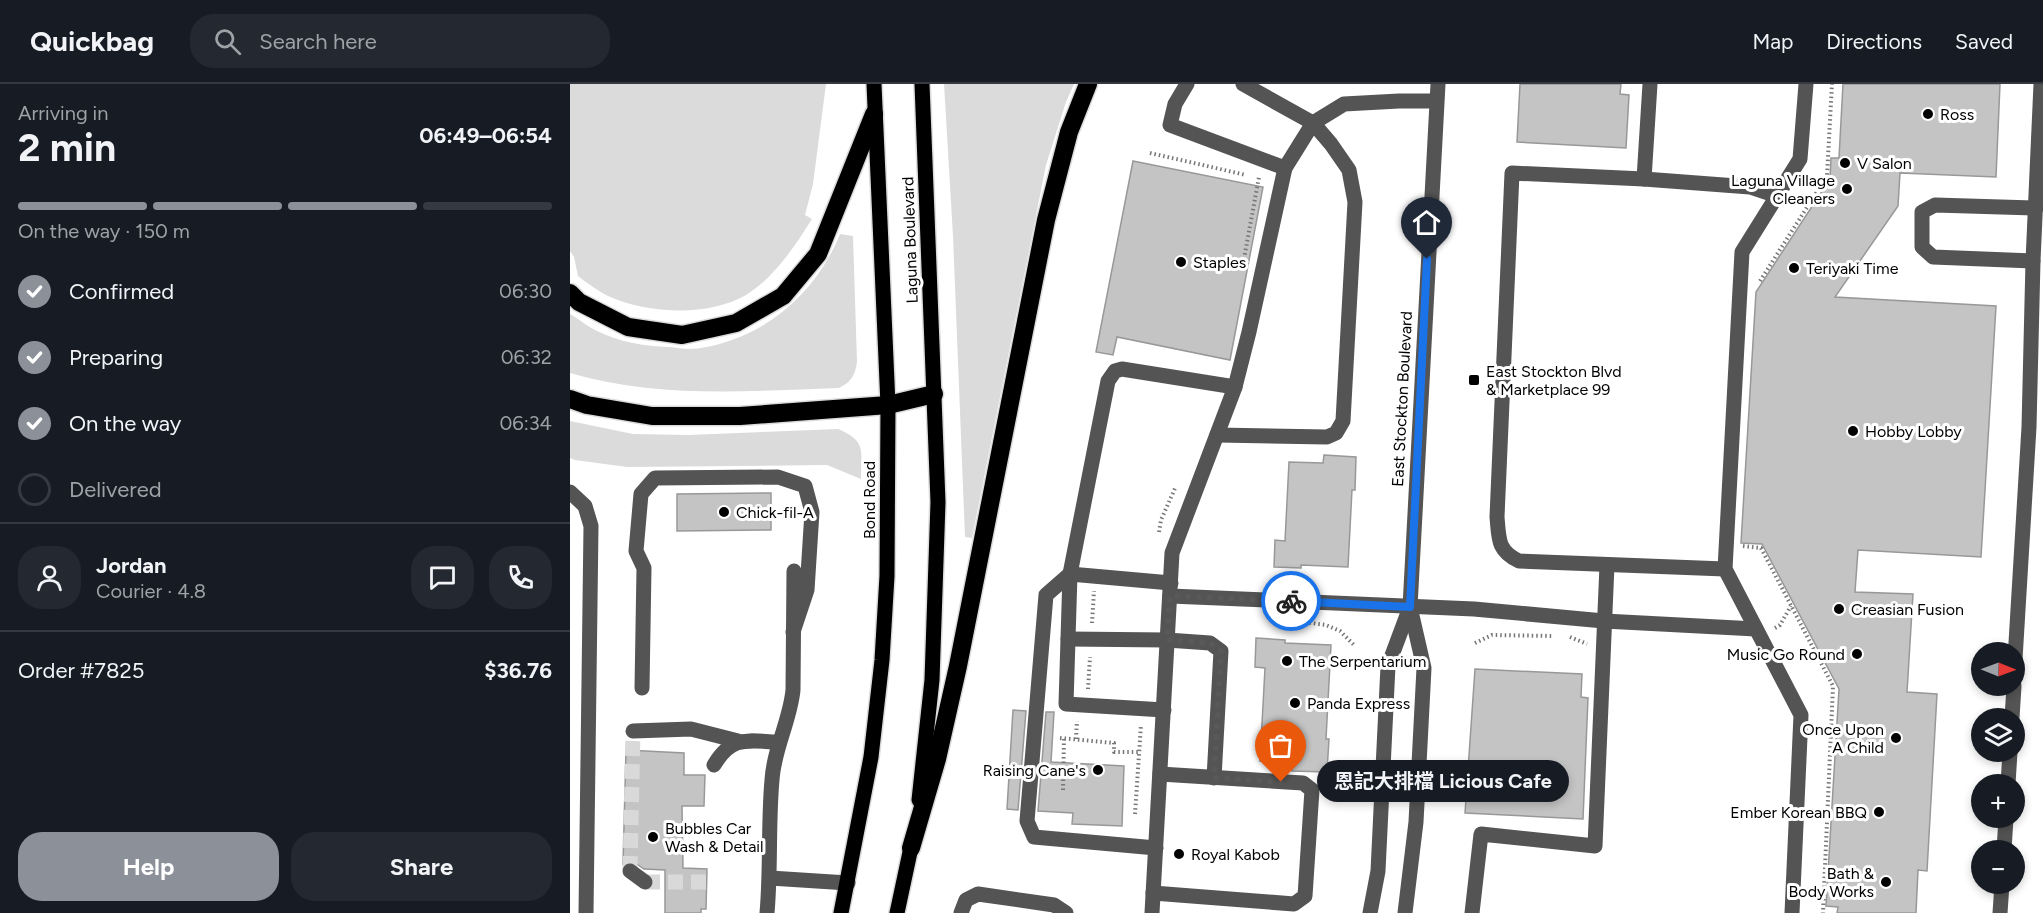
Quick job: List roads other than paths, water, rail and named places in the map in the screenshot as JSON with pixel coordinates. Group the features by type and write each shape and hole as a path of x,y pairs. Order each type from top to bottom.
{"highway":[{"path":"911,848 938,759 958,666 1046,220 1069,132 1088,84"},
{"path":"570,293 579,302 628,327 682,335 736,324 783,296 818,254 874,114"},
{"path":"570,399 587,405 652,416 740,416 888,405 934,394"}],"main road":[{"name":"Bond Road","path":"841,913 871,757 882,660 887,576 888,405 874,84"},
{"name":"Laguna Boulevard","path":"922,84 934,394"},
{"path":"897,913 921,787 932,680 938,502 934,394"}],"street":[{"path":"1187,84 1175,104 1170,125 1285,168"},
{"path":"1216,435 1327,437 1336,433 1343,421 1355,202 1350,170 1313,123 1243,84"},
{"name":"East Stockton Boulevard","path":"1405,913 1416,822 1424,668 1410,607 1438,84"},
{"path":"1644,178 1650,84"},
{"path":"1792,913 1801,715 1725,569 1742,252 1800,159 1806,84"},
{"path":"2016,642 2029,427 2033,261 2041,84"},
{"path":"1152,913 1172,553 1235,387 1254,313 1285,168 1313,123 1344,104 1436,101"},
{"path":"1725,569 1519,561 1510,557 1503,550 1499,541 1497,517 1512,173 1644,178 1750,186 1777,196"},
{"path":"2033,261 1933,256 1922,247 1922,212 1935,205 2036,208"},
{"path":"1164,710 1066,704 1070,574 1108,381 1114,372 1122,369 1235,387"},
{"path":"642,688 644,568 636,550 640,494 656,478 778,477 805,486 812,513 807,590 793,632"},
{"path":"570,492 585,506 591,526 586,913"},
{"path":"1472,913 1481,834 1595,846 1607,565"},
{"path":"767,913 772,779 778,742 791,704 794,571"},
{"path":"1156,848 1034,837 1027,821 1046,595 1070,574 1170,589 1410,607 1474,609 1604,621 1756,629"},
{"name":"East Stockton Boulevard","path":"1370,913 1378,871 1388,666 1410,607"},
{"path":"1068,639 1210,643 1221,651 1214,778"},
{"path":"633,731 691,729 738,741 778,742"},
{"path":"714,765 722,753 738,741"},
{"path":"1153,893 1294,904 1305,896 1312,790 1303,783 1160,774"},
{"path":"630,871 645,882"},
{"path":"770,878 848,883"},
{"path":"961,913 966,900 978,894 1054,905 1065,913"},
{"path":"2000,913 2001,894"}],"tunnel":[{"path":"630,871 633,731"},
{"path":"645,882 711,882"}],"place":[{"name":"Ross","path":"1928,114"},
{"name":"V Salon","path":"1845,163"},
{"name":"Laguna Village Cleaners","path":"1847,189"},
{"name":"Staples","path":"1181,262"},
{"name":"Teriyaki Time","path":"1794,268"},
{"name":"East Stockton Blvd & Marketplace 99","path":"1474,380"},
{"name":"Hobby Lobby","path":"1853,431"},
{"name":"Chick-fil-A","path":"724,512"},
{"name":"Creasian Fusion","path":"1839,609"},
{"name":"Music Go Round","path":"1857,654"},
{"name":"The Serpentarium","path":"1287,661"},
{"name":"Panda Express","path":"1295,703"},
{"name":"Once Upon A Child","path":"1896,738"},
{"name":"Raising Cane's","path":"1098,770"},
{"name":"恩記大排檔 Licious Cafe","path":"1281,782"},
{"name":"Ember Korean BBQ","path":"1879,812"},
{"name":"Bubbles Car Wash & Detail","path":"653,837"},
{"name":"Royal Kabob","path":"1179,854"},
{"name":"Bath & Body Works","path":"1886,882"}]}
